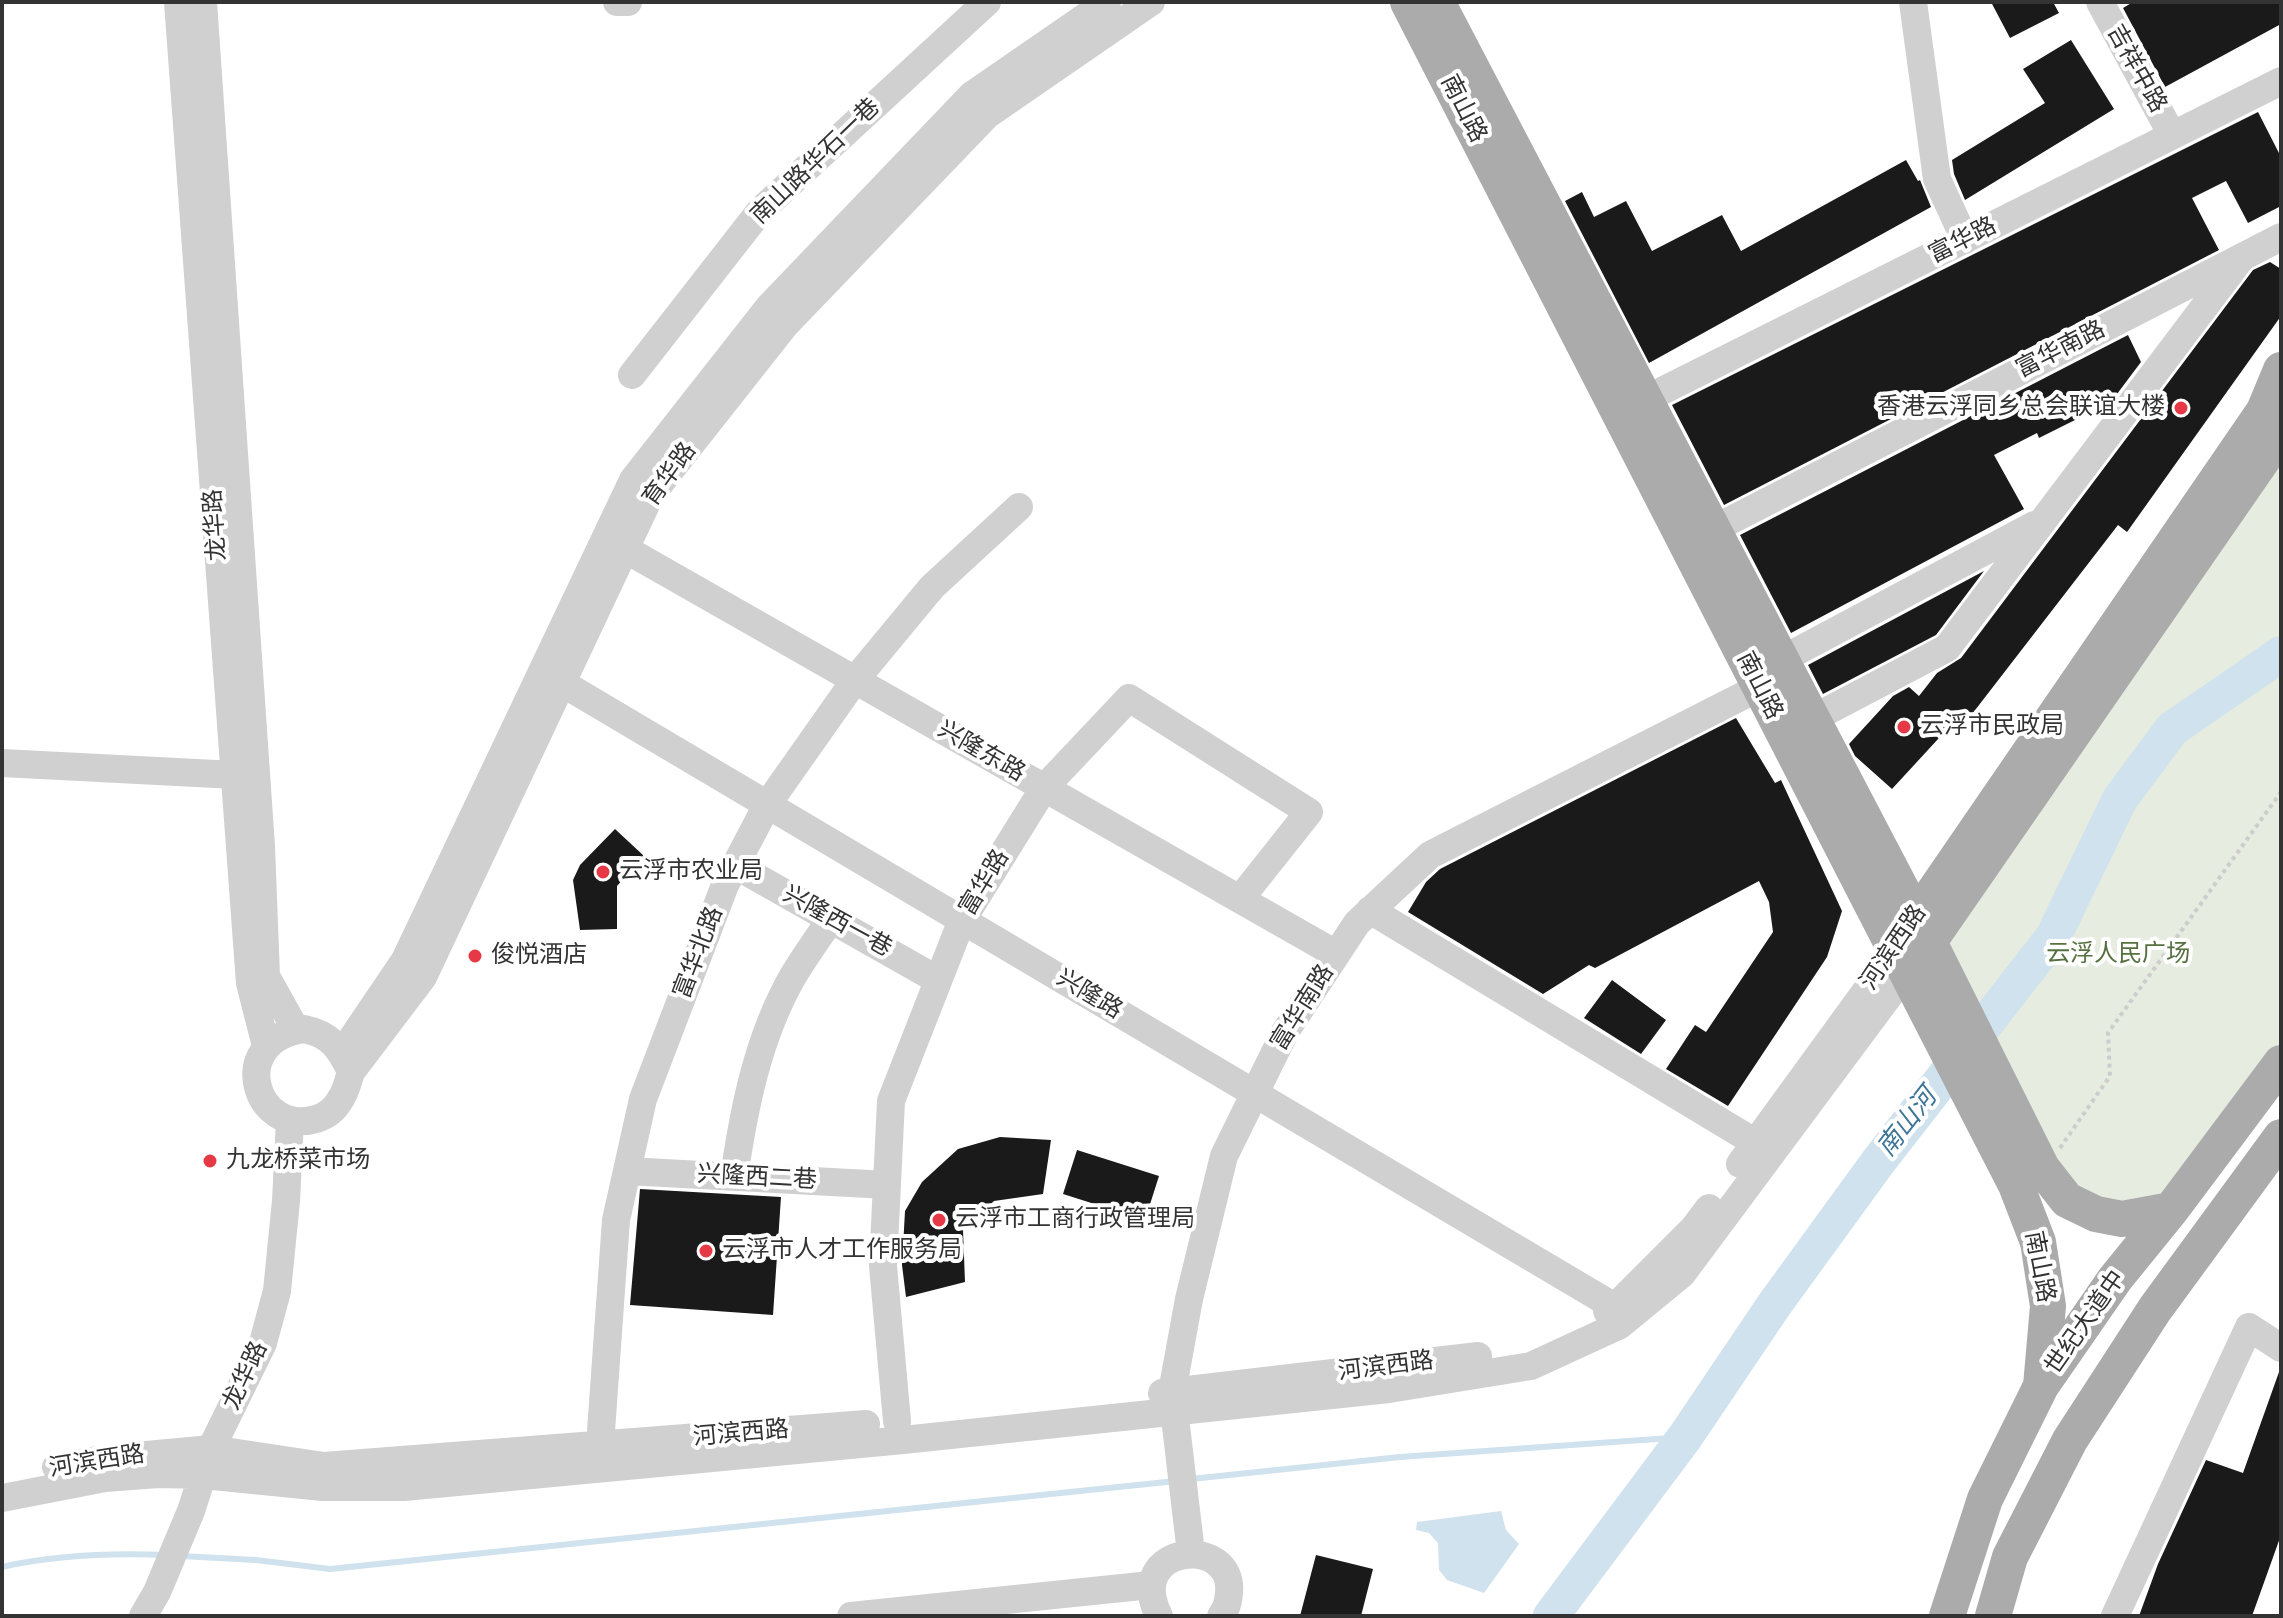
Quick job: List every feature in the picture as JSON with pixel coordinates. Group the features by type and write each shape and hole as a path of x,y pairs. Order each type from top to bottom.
{"main road":[{"name":"南山路","path":"1408,2 1770,674 2029,1177 2048,1306 2041,1386"},
{"name":"南山路","path":"1437,2 1712,530 1770,674 1812,719 1911,946"},
{"name":"河滨西路","path":"1911,946 2264,411 2281,370"},
{"name":"河滨西路","path":"1911,946 2281,433"},
{"name":"世纪大道中","path":"1947,1616 1985,1499 2041,1386 2115,1279 2281,1063"},
{"name":"世纪大道中","path":"2001,1614 2010,1557 2070,1440 2155,1309 2281,1137"},
{"name":"南山路","path":"2029,1177 2096,1214 2122,1219 2171,1210"}],"street":[{"name":"龙华路","path":"150,1604 191,1511 207,1462 263,1343 277,1291 290,1120 271,1110 259,1093 255,1078 258,1060 266,1046 250,983 178,2"},
{"name":"龙华路","path":"203,2 260,830 266,976 296,1030"},
{"path":"617,2 628,2"},
{"name":"南山路华石一巷","path":"632,375 760,211 987,2"},
{"name":"育华路","path":"347,1062 405,960 633,480 769,307 972,95 1107,2"},
{"name":"育华路","path":"347,1062 423,977 650,496 785,325 987,115 1151,2"},
{"path":"1913,2 1937,179 1965,240"},
{"name":"吉祥中路","path":"2100,2 2172,135"},
{"name":"富华路","path":"1644,400 2281,81"},
{"name":"富华南路","path":"1712,530 2281,237"},
{"path":"1812,719 1947,648 2242,257"},
{"name":"富华北路","path":"600,1445 616,1220 643,1099 725,885 767,805 855,680 932,587 1019,507"},
{"name":"富华南路","path":"1190,1542 1174,1412 1189,1299 1224,1156 1285,1032 1357,923 1430,855 1770,674 2043,520"},
{"name":"兴隆东路","path":"625,549 1336,954"},
{"name":"兴隆路","path":"562,683 1615,1307"},
{"name":"富华路","path":"897,1421 883,1266 891,1101 962,920 1044,788 1129,698 1309,812 1240,899"},
{"path":"2,763 235,775"},
{"name":"兴隆西一巷","path":"735,865 938,980"},
{"path":"1370,910 1756,1143"},
{"path":"734,1177 743,1112 763,1044 792,977 831,919"},
{"name":"河滨西路","path":"2,1479 103,1459 324,1466 897,1421 1174,1412 1540,1346 1615,1307 1694,1228 1756,1143 1911,946"},
{"name":"河滨西路","path":"2,1498 105,1478 158,1474 207,1462 323,1487 404,1487 903,1440 1389,1389 1531,1366 1620,1325 1682,1274 1911,946"},
{"path":"266,1046 278,1036 296,1030 318,1032 332,1040 347,1062 341,1100 330,1111 306,1121 290,1120"},
{"name":"兴隆西二巷","path":"627,1171 887,1185"},
{"path":"2115,1616 2249,1327 2281,1348"},
{"path":"1159,1616 1151,1601 1151,1585 1162,1565 1190,1542 1225,1573 1229,1586 1227,1606 1221,1616"},
{"path":"851,1616 1151,1585"}],"path":[{"path":"2029,1177 2072,1134 2110,1076 2108,1033 2281,792"}],"green space":[{"name":"云浮人民广场","path":"2281,433 2281,1063 2171,1210 2067,1200 1929,942"}],"water":[{"path":"1501,1511 1506,1530 1519,1544 1484,1593 1447,1580 1439,1570 1438,1543 1429,1533 1416,1530 1417,1522"}],"building":[{"path":"1991,2 2053,2 2059,13 2010,38"},
{"path":"2133,2 2281,2 2281,24 2165,87 2123,8"},
{"path":"2071,40 2114,109 1965,200 1954,174 1952,160 2045,103 2023,69"},
{"path":"2258,112 2281,157 2281,206 2248,223 2226,181 2192,198 2219,250 1724,505 1672,405"},
{"path":"1906,160 1920,180 1931,207 1649,363 1565,201 1582,192 1594,217 1626,201 1652,251 1722,215 1741,251"},
{"path":"2270,262 2281,269 2281,316 2127,532 2118,525 1969,718 1962,713 1892,789 1855,756 1849,744 1893,696 1909,687 1919,696 1937,673 1961,658 2253,270"},
{"path":"2128,335 2141,362 2111,402 2039,438 2037,433 1994,455 2024,509 1791,633 1740,535"},
{"path":"1984,571 1936,635 1823,694 1808,665"},
{"path":"1736,718 1775,783 1781,780 1842,911 1827,957 1728,1106 1666,1069 1695,1025 1706,1032 1773,932 1769,902 1759,881 1595,968 1589,965 1543,994 1408,912 1426,882 1440,869"},
{"name":"云浮市农业局","path":"615,829 644,856 617,886 617,929 580,930 573,880 580,865"},
{"path":"1612,980 1666,1020 1641,1054 1584,1018"},
{"name":"云浮市工商行政管理局","path":"1000,1137 1051,1140 1043,1194 994,1201 963,1230 965,1282 906,1297 902,1265 905,1211 922,1182 958,1149"},
{"path":"1077,1150 1159,1176 1145,1220 1063,1194"},
{"name":"云浮市人才工作服务局","path":"640,1189 781,1197 773,1315 630,1305"},
{"path":"2279,1372 2281,1535 2252,1616 2139,1616 2158,1564 2206,1460 2243,1473"},
{"path":"1316,1555 1373,1569 1361,1616 1300,1616"}],"waterway":[{"name":"南山河","path":"1551,1616 1685,1437 1774,1305 1878,1162 2053,937 2120,799 2172,729 2281,654"},
{"path":"1191,1479 1400,1457 1685,1437"},
{"path":"181,1556 256,1560 330,1569 1176,1481"},
{"path":"2,1567 83,1556 165,1555"}],"place":[{"name":"香港云浮同乡总会联谊大楼","path":"2181,408"},
{"name":"云浮市民政局","path":"1904,727"},
{"name":"云浮市农业局","path":"603,872"},
{"name":"俊悦酒店","path":"475,956"},
{"name":"九龙桥菜市场","path":"210,1161"},
{"name":"云浮市工商行政管理局","path":"939,1220"},
{"name":"云浮市人才工作服务局","path":"706,1251"}]}
